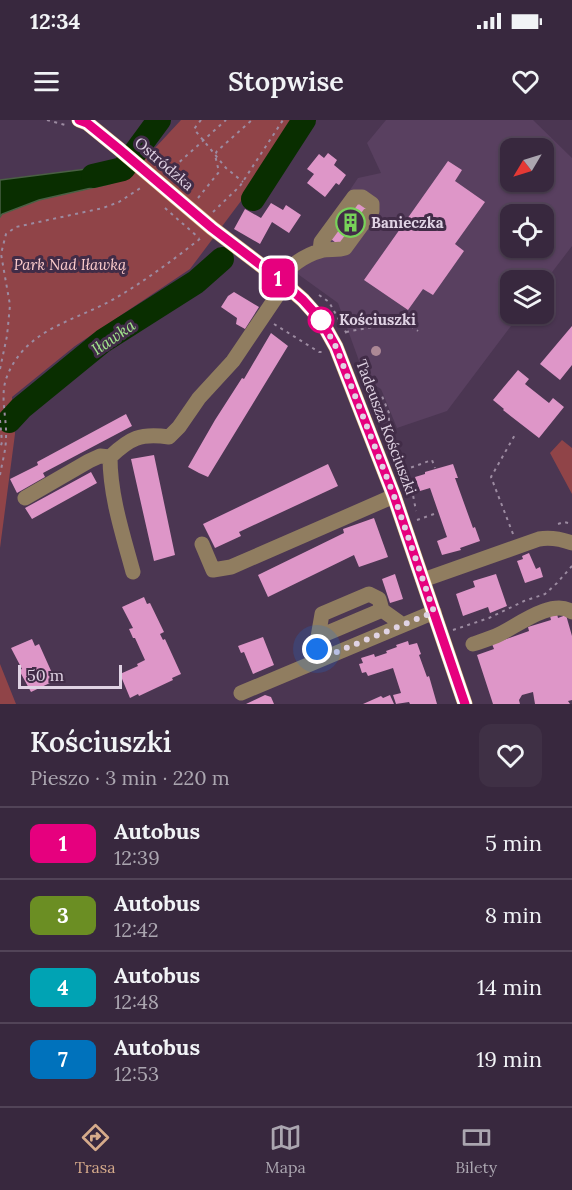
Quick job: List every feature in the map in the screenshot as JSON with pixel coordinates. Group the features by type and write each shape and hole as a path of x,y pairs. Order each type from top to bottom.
{"main road":[{"name":"Ostródzka","path":"80,120 119,149 139,173 161,185 203,224"},
{"name":"Tadeusza Kościuszki","path":"203,224 282,281 303,300 321,320 336,347 394,496 465,704"}],"street":[{"path":"133,573 118,518 110,475 110,457 127,441 149,434 169,436 174,432 199,398 233,361 262,317 286,270 320,250"},
{"path":"25,498 89,461 100,456 110,457"},
{"path":"202,544 213,570 231,567 394,496"},
{"path":"423,580 539,539 562,539 572,543"},
{"path":"317,660 322,614 369,594 379,599 382,610 403,625"},
{"path":"473,644 499,634 523,619 558,608 566,608 572,612"},
{"path":"241,693 434,612"}],"path":[{"path":"201,120 194,129 226,168 243,182"},
{"path":"161,185 175,166 226,120"},
{"path":"0,475 6,437 4,386 20,353 39,335 52,327 112,300 138,284 203,224 219,172 215,155 252,120"},
{"path":"162,206 193,234 243,182 283,120"},
{"path":"0,369 7,336 10,305 1,254 6,234 15,226 103,208 119,202 145,185 139,173"},
{"path":"262,317 319,352 326,352"},
{"path":"346,332 404,321 418,331"},
{"path":"0,420 2,442 0,449"},
{"path":"516,433 491,477 511,532 517,539"},
{"path":"404,470 432,460 435,468"},
{"path":"417,520 437,513"},
{"path":"453,631 544,594 572,566"}],"shaded area":[{"path":"386,120 533,120 551,138 500,138 500,192 554,192 554,140 572,158 572,246 554,270 500,270 500,324 512,324 447,411 397,428 381,389 366,380 338,303 295,272 358,178 381,173 367,143"},
{"path":"118,165 129,176 109,184 39,200 2,214 0,217 0,180"}],"green space":[{"name":"Park Nad Iławką","path":"181,120 296,120 241,201 190,269 75,346 12,397 15,434 0,548 0,217 2,214 39,200 109,184 129,176"},
{"path":"562,440 572,448 572,494 550,453"},
{"path":"0,664 16,704 0,704"}],"building":[{"path":"328,153 337,160 334,165 346,175 339,185 336,183 325,197 307,183 314,174 307,169 319,154 324,158"},
{"path":"448,161 462,170 455,181 485,202 455,244 464,251 433,295 423,289 408,310 364,280"},
{"name":"Banieczka","path":"359,200 369,207 341,247 331,239"},
{"path":"271,203 283,210 286,205 301,215 289,233 272,222 260,244 234,229 245,209 261,218"},
{"path":"234,292 259,307 245,329 236,324 237,318 221,307 228,296"},
{"path":"572,326 572,365 560,380 540,364"},
{"path":"271,333 288,346 208,477 188,467 215,420 242,378 244,379"},
{"path":"518,370 529,379 525,384 549,403 553,398 564,407 539,438 493,400"},
{"path":"126,414 132,426 43,473 45,477 17,493 10,479"},
{"path":"154,455 175,555 154,561 131,459"},
{"path":"328,464 338,486 239,532 241,536 215,548 203,524"},
{"path":"453,464 458,478 455,478 480,541 460,548 461,550 442,555 437,541 447,537 430,488 420,491 415,477"},
{"path":"91,472 97,483 32,519 25,508"},
{"path":"374,518 388,557 359,567 354,555 268,597 258,575 344,533 343,529"},
{"path":"529,553 536,569 540,567 543,577 525,583 517,561"},
{"path":"395,574 403,599 390,603 382,579"},
{"path":"496,574 507,606 490,613 488,607 463,616 456,594 475,587 473,581"},
{"path":"144,597 147,604 150,603 164,632 160,634 163,640 165,639 181,674 139,696 138,694 130,698 120,674 138,666 137,664 145,660 129,629 133,628 122,607"},
{"path":"557,614 558,618 566,615 572,636 572,700 568,701 570,704 535,704 533,692 522,695 519,700 520,704 493,704 477,655 494,649 492,644 529,631 528,627 551,620 550,616"},
{"path":"263,637 274,665 253,674 244,652 241,653 238,646"},
{"path":"32,639 35,646 39,644 52,673 49,674 52,682 31,692 19,670 22,669 11,648"},
{"path":"408,641 409,645 417,643 421,654 419,655 427,677 429,676 437,704 410,704 409,702 396,704 393,695 401,693 393,668 368,676 366,672 362,673 359,664 363,663 361,658 387,653 386,651 397,647 396,645"},
{"path":"265,695 271,697 274,704 246,704"},
{"path":"390,695 394,704 363,704 381,696 383,698"}],"waterway":[{"name":"Iławka","path":"93,176 123,169 159,120"},
{"name":"Iławka","path":"253,199 304,120"},
{"name":"Iławka","path":"9,421 21,408 103,341 196,282 222,259"}],"bus line":[{"name":"1","path":"79,120 87,123 212,228 279,279 321,320 336,347 394,496 465,704"}],"place":[{"name":"Banieczka","path":"350,223"},
{"name":"Kościuszki","path":"321,320"}],"route":[{"path":"317,649 317,660 434,612 394,496 336,347 321,320"}]}
